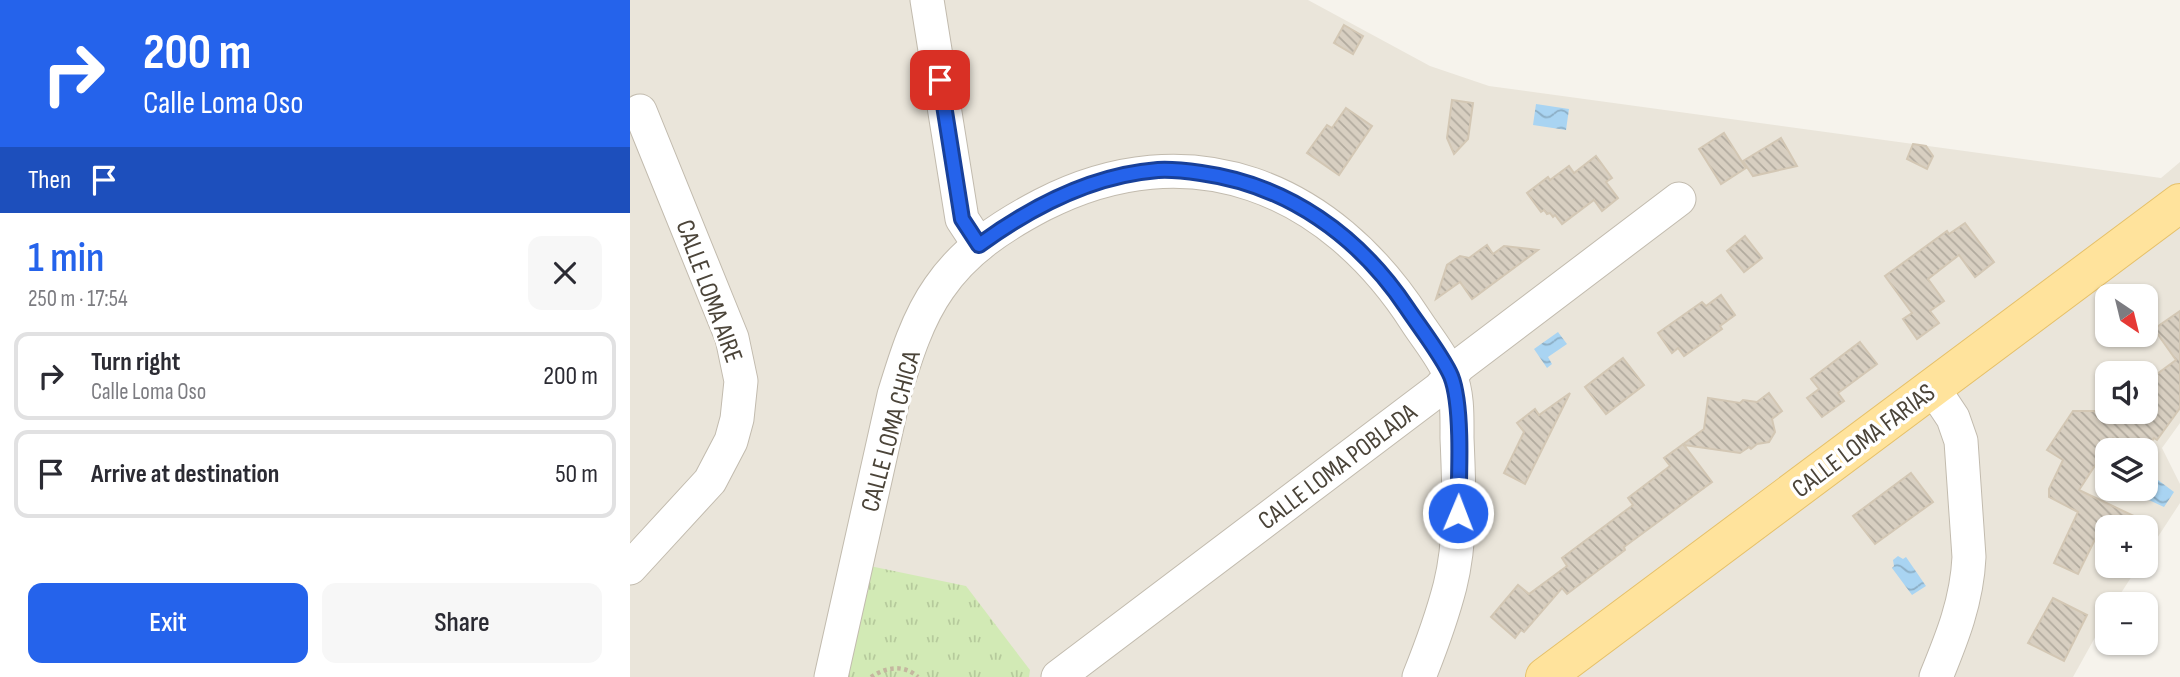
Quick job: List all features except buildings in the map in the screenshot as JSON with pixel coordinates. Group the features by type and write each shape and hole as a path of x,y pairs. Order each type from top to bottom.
{"main road":[{"name":"CALLE LOMA FARIAS","path":"1545,677 2180,203"}],"street":[{"path":"927,0 962,219 979,245"},
{"name":"CALLE LOMA AIRE","path":"630,568 710,481 731,441 741,381 732,338 640,111"},
{"name":"CALLE LOMA CHICA","path":"831,677 892,404 906,358 938,289 979,245 1006,225 1046,203 1111,178 1160,170 1215,175 1244,183 1271,191 1318,216 1353,244 1383,275 1450,374 1456,406 1458,534 1450,585 1436,634 1419,677"},
{"name":"CALLE LOMA POBLADA","path":"1058,677 1439,389 1460,365 1679,200"},
{"path":"1933,388 1953,418 1961,441 1969,558 1960,614 1936,677"}],"path":[{"path":"872,677 890,668 902,668 918,677"}],"shaded area":[{"path":"630,0 1308,0 1430,66 1489,86 2161,178 2180,162 2180,423 2162,448 2180,484 2180,503 2158,537 2158,515 2095,515 2095,578 2131,578 2122,592 2095,592 2095,638 2073,677 630,677"}],"green space":[{"path":"865,565 966,586 1030,670 1029,677 840,677"}],"water":[{"path":"1536,104 1569,109 1566,130 1533,125"},
{"path":"1558,332 1567,344 1548,357 1552,364 1547,368 1534,349"},
{"path":"2158,480 2174,492 2164,507 2151,501 2158,501"},
{"path":"1898,556 1903,559 1906,557 1926,586 1912,595 1892,568 1893,560"}],"route":[{"path":"940,80 962,219 979,245 1006,225 1064,195 1111,178 1160,170 1215,175 1271,191 1318,216 1337,230 1367,257 1398,294 1450,374 1456,406 1458,513"}]}
